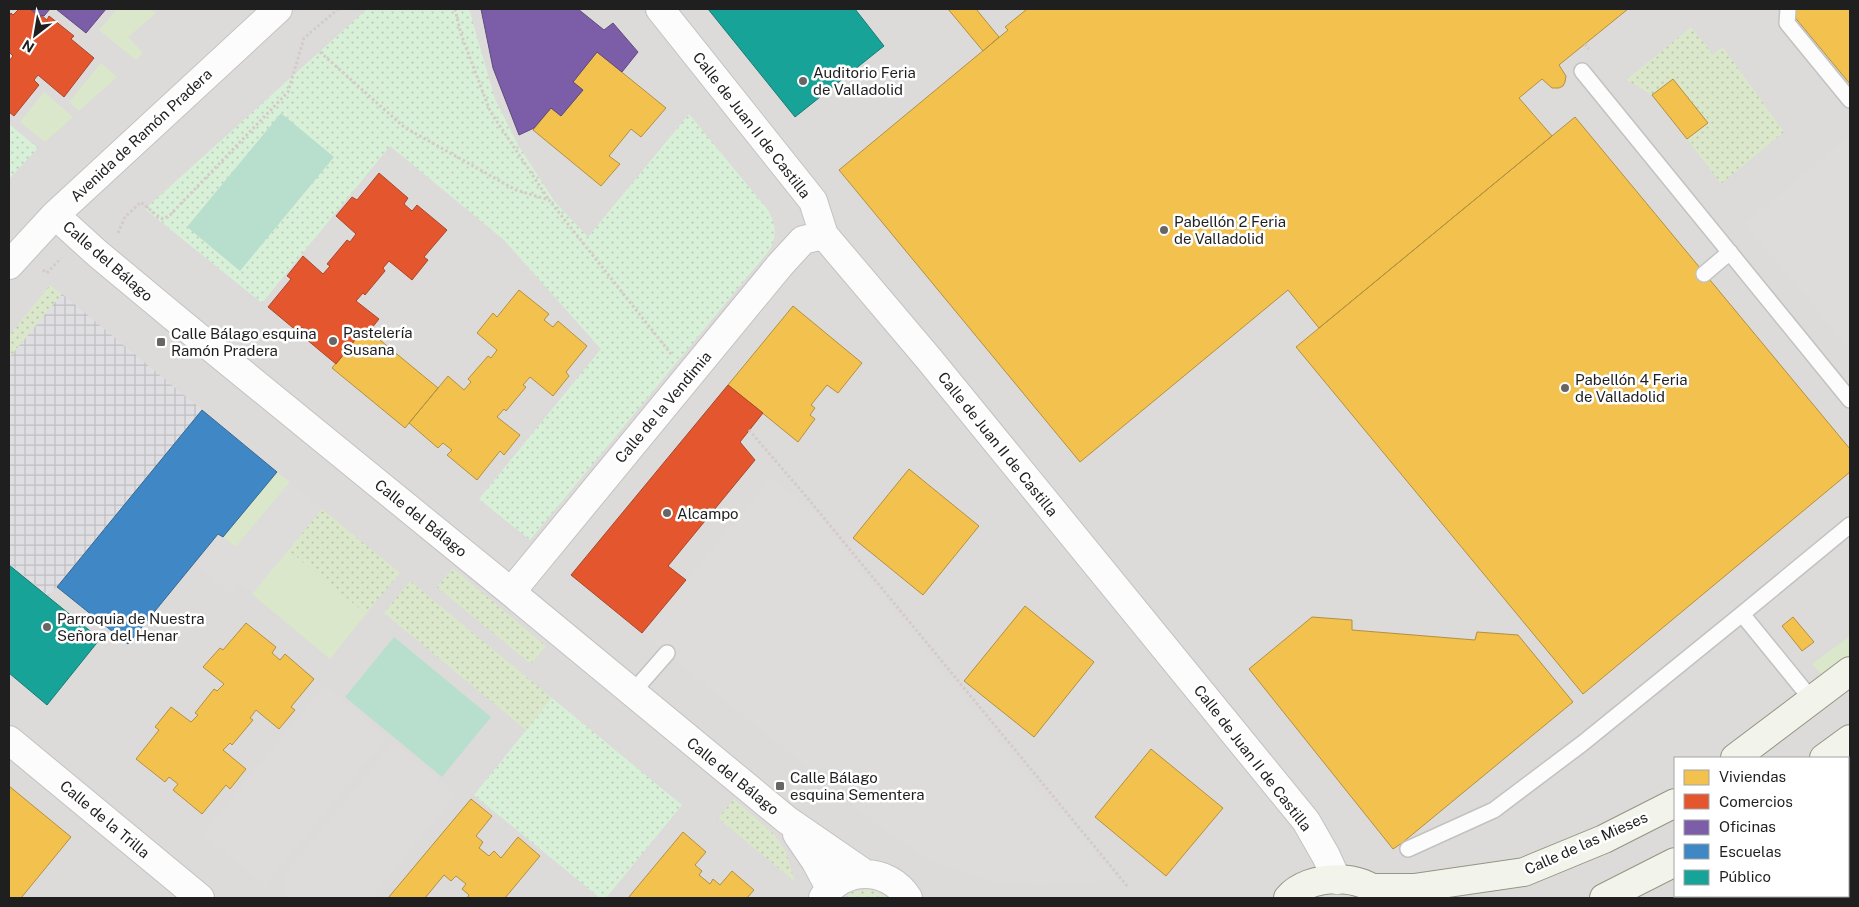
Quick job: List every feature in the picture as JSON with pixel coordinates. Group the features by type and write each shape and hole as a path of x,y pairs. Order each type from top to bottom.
{"main road":[{"path":"1736,757 1850,671"},
{"path":"1825,757 1850,739"},
{"name":"Calle de las Mieses","path":"1288,898 1309,884 1337,880 1356,880 1379,893 1524,872 1604,839 1674,804"},
{"path":"1604,898 1674,863"}],"street":[{"name":"Avenida de Ramón Pradera","path":"14,260 55,215 278,9"},
{"name":"Calle de Juan II de Castilla","path":"660,9 813,202 824,235 929,359 1306,821 1337,880"},
{"name":"Calle del Bálago","path":"55,215 104,259 787,820 864,873 883,877 892,882 908,898"},
{"name":"Calle de la Vendimia","path":"511,592 780,265 803,240 824,235"},
{"name":"Calle de la Trilla","path":"9,740 200,898"},
{"name":"Calle del Bálago","path":"787,820 816,862 827,893"},
{"path":"827,893 850,876 864,873"}],"lane":[{"path":"1788,10 1787,23 1850,100"},
{"path":"1582,71 1850,400"},
{"path":"1704,274 1730,252"},
{"path":"1408,850 1494,810 1583,744 1850,525"},
{"path":"1742,614 1812,700"},
{"path":"632,693 667,653"}],"path":[{"path":"104,259 117,244 118,230 125,217 142,202 163,219 170,215 288,92 304,38 338,9"},
{"path":"455,9 461,34 490,111 549,200 689,376"},
{"path":"320,52 404,127 516,190 549,200"},
{"path":"14,260 47,273 60,258 70,262"},
{"path":"749,430 1128,887"}],"shaded area":[{"path":"9,9 1850,9 1850,898 9,898"},
{"path":"1850,135 1850,350 1745,224"},
{"path":"62,294 202,410 49,596 9,563 9,358"},
{"path":"771,478 820,516 830,532 1058,814 1061,811 1067,817 1118,880 1041,885 1009,884 982,879 930,860 889,834 642,633"},
{"path":"290,482 322,509 252,594 239,583 231,594 197,565 221,535 236,547"},
{"path":"325,685 387,737 265,885 203,834"},
{"path":"394,742 456,794 371,898 289,898 282,878"}],"green space":[{"path":"117,9 150,9 156,13 128,37 143,53 136,60 99,30"},
{"path":"367,9 469,9 495,99 518,145 555,202 588,237 689,114 768,210 773,220 775,236 768,252 530,540 479,499 601,349 504,240 390,146 262,303 145,209"},
{"path":"1691,27 1713,54 1723,47 1784,132 1721,184 1687,139 1707,123 1673,80 1652,95 1626,80"},
{"path":"101,63 117,77 79,111 69,102"},
{"path":"44,92 73,117 45,142 20,122"},
{"path":"281,113 334,157 240,271 187,227"},
{"path":"9,124 38,148 9,179"},
{"path":"50,285 62,294 9,358 9,336"},
{"path":"277,472 290,482 235,548 223,537"},
{"path":"322,509 400,573 366,614 288,550"},
{"path":"288,550 366,614 330,659 252,594"},
{"path":"453,568 546,646 531,664 437,587"},
{"path":"410,581 552,698 526,730 384,613"},
{"path":"1850,636 1850,656 1823,676 1812,664"},
{"path":"394,637 491,717 442,777 345,697"},
{"path":"552,698 682,805 606,898 600,898 474,795"},
{"path":"734,799 774,834 786,852 795,882 718,818"},
{"path":"869,889 887,898 843,898 852,892"}],"building: Viviendas":[{"path":"948,9 976,9 999,37 983,51"},
{"name":"Pabellón 2 Feria de Valladolid","path":"1027,9 1628,9 1559,65 1566,76 1563,86 1552,88 1542,79 1519,98 1552,136 1319,328 1288,290 1080,462 839,170 1008,30 1005,27"},
{"path":"1788,9 1850,9 1850,84"},
{"path":"597,52 666,108 641,137 631,129 609,156 620,164 601,186 533,130 551,108 561,116 583,90 573,82"},
{"path":"1673,79 1708,123 1687,139 1652,95"},
{"name":"Pabellón 4 Feria de Valladolid","path":"1575,117 1850,449 1850,472 1583,694 1296,347"},
{"path":"519,290 549,314 544,320 553,327 558,321 587,346 566,372 569,376 553,396 530,377 523,385 526,387 506,411 504,409 497,417 520,435 504,455 500,451 477,480 447,455 452,450 443,443 438,448 409,423 448,376 464,390 471,382 468,379 488,356 491,358 497,350 477,333 493,313 497,317"},
{"path":"793,306 862,363 838,393 827,385 811,405 815,408 810,415 815,419 798,442 728,385"},
{"path":"369,331 438,388 405,428 332,368 359,335 363,339"},
{"path":"909,469 979,526 923,595 853,538"},
{"path":"1025,606 1094,662 1034,737 964,681"},
{"path":"1312,617 1352,620 1352,630 1475,640 1477,632 1518,635 1573,702 1393,849 1249,669"},
{"path":"1793,617 1814,642 1802,651 1782,626"},
{"path":"246,623 276,647 272,653 280,660 285,654 314,679 291,707 295,710 279,729 256,710 250,718 253,720 232,745 230,743 223,750 246,769 230,789 226,785 202,814 173,790 178,784 169,777 165,782 136,759 159,730 155,727 171,707 191,722 198,715 195,713 214,689 217,691 224,684 203,667 220,648 223,650"},
{"path":"1151,749 1223,808 1166,876 1095,817"},
{"path":"9,786 71,837 21,898 9,898"},
{"path":"471,799 492,816 476,836 483,842 479,848 489,856 494,851 501,858 518,837 540,856 505,898 467,898 469,895 462,889 466,884 456,876 451,881 444,875 425,898 388,898"},
{"path":"683,832 706,852 695,865 702,871 699,875 710,884 713,879 720,885 732,871 754,890 747,898 628,898"},
{"path":"1825,897 1826,898 1714,898"}],"building: Comercios":[{"path":"19,9 31,9 47,20 49,16 74,36 71,39 94,58 64,97 38,75 34,80 39,85 14,116 9,112 9,61 13,56 9,52 9,16"},
{"path":"379,173 408,198 404,204 412,211 417,205 447,230 424,257 428,260 412,280 389,261 383,268 385,271 365,295 363,293 356,301 379,319 363,339 359,335 336,364 306,339 311,334 302,327 298,332 268,307 291,279 287,276 303,256 323,274 330,266 327,264 347,240 350,242 356,234 336,216 352,197 357,200"},
{"name":"Alcampo","path":"728,385 763,413 740,442 755,460 668,566 686,580 642,633 571,575"}],"building: Oficinas":[{"path":"30,9 50,9 44,16 41,15 40,17"},
{"path":"56,9 106,9 86,33"},
{"path":"481,9 578,9 604,30 613,23 638,52 622,72 597,52 573,82 583,90 561,116 551,108 534,128 519,135 493,68"}],"building: Escuelas":[{"path":"202,410 277,472 223,537 218,534 128,644 57,587"}],"building: Público":[{"name":"Auditorio Feria de Valladolid","path":"708,9 855,9 884,46 795,117"},
{"name":"Parroquia de Nuestra Señora del Henar","path":"9,565 100,639 47,705 9,673"}],"place":[{"name":"Auditorio Feria de Valladolid","path":"803,81"},
{"name":"Pabellón 2 Feria de Valladolid","path":"1164,230"},
{"name":"Pastelería Susana","path":"333,341"},
{"name":"Calle Bálago esquina Ramón Pradera","path":"161,342"},
{"name":"Pabellón 4 Feria de Valladolid","path":"1565,388"},
{"name":"Alcampo","path":"667,513"},
{"name":"Parroquia de Nuestra Señora del Henar","path":"47,627"},
{"name":"Calle Bálago esquina Sementera","path":"780,786"}]}
